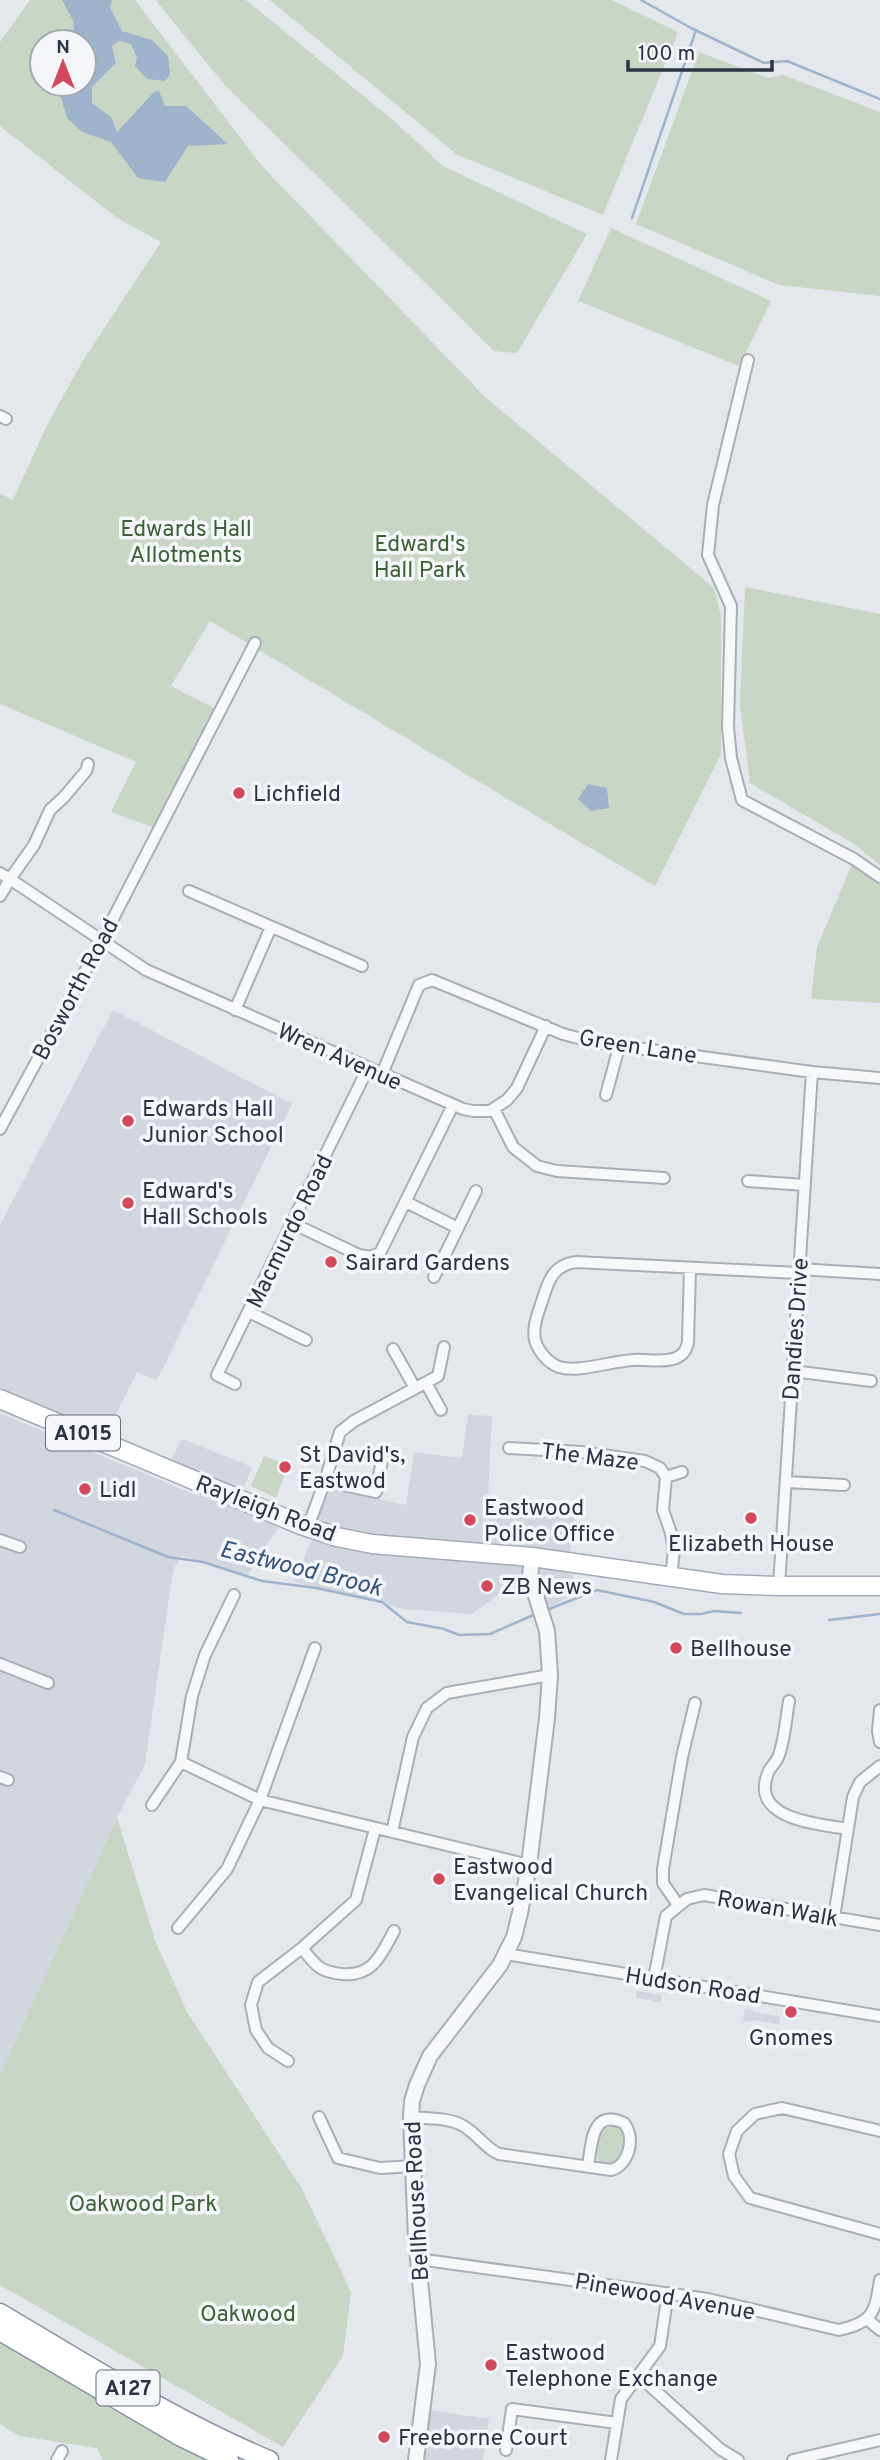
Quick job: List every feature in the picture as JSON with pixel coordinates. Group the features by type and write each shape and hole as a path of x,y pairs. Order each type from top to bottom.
{"main road":[{"name":"Rayleigh Road","path":"0,1399 308,1527 372,1544 532,1557 722,1584 880,1586"},
{"name":"A127","path":"0,2313 152,2401 269,2460"},
{"name":"A127","path":"0,2331 181,2437 229,2460"}],"street":[{"path":"748,360 713,505 708,555 731,606 728,727 731,758 742,800 854,859 880,877"},
{"name":"Bosworth Road","path":"0,1129 102,940 255,643"},
{"path":"0,896 5,876 34,845 48,813 72,789 88,764"},
{"name":"Wren Avenue","path":"5,876 146,970 453,1105 473,1111 494,1109"},
{"path":"189,891 362,966"},
{"path":"235,1010 271,927"},
{"name":"Green Lane","path":"382,1074 416,990 428,980 438,981 579,1038 619,1047 880,1078"},
{"path":"546,1026 517,1088 507,1100 494,1109 513,1147 537,1166 556,1171 664,1178"},
{"path":"606,1095 619,1047"},
{"name":"Macmurdo Road","path":"235,1384 217,1375 368,1068"},
{"name":"Dandies Drive","path":"779,1586 812,1072"},
{"path":"292,1223 359,1255 374,1256 383,1249 453,1105"},
{"path":"748,1181 805,1185"},
{"path":"434,1277 476,1191"},
{"path":"406,1202 458,1228"},
{"path":"690,1268 688,1342 680,1356 665,1360 634,1360 564,1368 550,1362 538,1348 535,1339 536,1321 551,1278 560,1266 576,1262 880,1274"},
{"path":"249,1312 306,1340"},
{"path":"308,1527 340,1432 354,1421 439,1374 444,1347"},
{"path":"393,1349 441,1410"},
{"path":"793,1371 871,1381"},
{"name":"The Maze","path":"509,1448 581,1452 638,1460 660,1468 666,1477 663,1510 674,1550 671,1577"},
{"path":"325,1481 376,1492 383,1455"},
{"name":"The Maze","path":"666,1477 682,1472"},
{"path":"786,1482 844,1485"},
{"path":"0,1540 20,1547"},
{"name":"Bellhouse Road","path":"416,2460 428,2364 418,2259 411,2117 414,2093 430,2056 506,1954 517,1926 529,1865 548,1718 550,1675 550,1649 530,1577 532,1557"},
{"path":"152,1805 181,1762 192,1696 205,1655 234,1595"},
{"path":"178,1927 227,1869 260,1800 315,1648"},
{"path":"0,1664 48,1683"},
{"path":"392,1832 414,1737 427,1708 447,1693 550,1675"},
{"path":"789,1701 779,1756 767,1774 766,1794 774,1809 792,1820 848,1829"},
{"path":"654,1979 666,1916 678,1905 663,1883 663,1869 682,1757 695,1703"},
{"path":"880,1710 880,1742"},
{"path":"181,1762 260,1800 529,1865"},
{"path":"834,1917 853,1797 860,1782 880,1766"},
{"path":"288,2061 268,2048 256,2030 251,2005 258,1982 302,1948 356,1900 375,1829"},
{"name":"Rowan Walk","path":"678,1905 687,1899 704,1895 880,1925"},
{"path":"302,1948 318,1969 357,1975 380,1958 394,1931"},
{"name":"Hudson Road","path":"506,1954 880,2016"},
{"path":"880,2131 782,2108 755,2114 737,2131 729,2154 734,2176 750,2198 880,2234"},
{"path":"319,2117 338,2158 380,2168 414,2166"},
{"path":"411,2117 454,2122 464,2126 489,2150 499,2154 611,2170 620,2168 625,2162 631,2137 624,2123 609,2119 601,2122 596,2128 588,2166"},
{"name":"Pinewood Avenue","path":"418,2259 708,2299 839,2330 868,2320"},
{"path":"880,2280 877,2302 868,2320 880,2330"},
{"path":"611,2460 621,2399 660,2346 668,2293"},
{"path":"639,2376 720,2449 738,2460"},
{"path":"506,2449 512,2409 617,2423"},
{"path":"793,2460 880,2440"}],"shaded area":[{"name":"Edward's Hall Schools","path":"113,1010 292,1104 157,1380 137,1372 106,1434 0,1387 0,1225"},
{"path":"0,1413 200,1497 170,1462 182,1439 252,1467 242,1492 310,1520 321,1487 406,1505 414,1452 462,1458 468,1415 492,1416 488,1498 577,1506 570,1554 575,1593 545,1610 510,1586 472,1614 404,1609 294,1582 312,1539 280,1525 248,1575 182,1556 173,1570 145,1764 117,1818 0,2075"},
{"path":"637,1991 662,1995 661,2002 636,1998"},
{"path":"745,2009 780,2016 779,2024 743,2021"},
{"path":"429,2410 489,2419 483,2460 424,2460"}],"green space":[{"name":"Edward's Hall Park","path":"30,0 135,0 262,166 486,398 714,588 721,616 721,754 655,886 210,621 171,686 220,711 158,829 111,812 136,762 0,704 0,493 13,500 47,425 81,364 161,242 117,218 0,126 0,42"},
{"path":"246,0 394,121 443,166 587,234 517,353 494,351 225,85 156,1"},
{"path":"270,0 612,0 678,32 603,215 456,154"},
{"path":"699,52 768,78 783,75 880,112 880,296 779,285 636,224"},
{"path":"611,228 771,301 739,366 578,301"},
{"path":"745,587 880,614 880,865 854,844 750,783 740,705"},
{"path":"852,864 880,883 880,1003 811,999 817,947"},
{"path":"264,1456 288,1465 276,1498 251,1486"},
{"name":"Oakwood Park","path":"117,1818 156,1943 187,2012 302,2189 351,2292 343,2356 283,2447 0,2285 0,2075"},
{"path":"608,2125 621,2128 625,2135 619,2162 610,2166 600,2163 595,2153 599,2131"},
{"path":"0,2342 206,2460 103,2460 97,2448 20,2436 0,2424"}],"water":[{"path":"62,0 112,0 110,7 122,31 152,40 168,56 170,75 165,81 147,79 135,66 137,58 131,44 119,41 112,46 116,63 98,81 98,28 73,28 74,22"},
{"path":"159,91 165,106 186,106 228,144 188,146 165,182 138,178 111,142 82,132 67,118 61,98 92,98 92,103 111,117 117,132 154,92"},
{"path":"588,784 607,788 609,808 591,811 578,799"}],"waterway":[{"path":"641,0 691,28 764,63 787,61 880,99"},
{"path":"632,218 696,30"},
{"name":"Eastwood Brook","path":"54,1510 168,1557 203,1562 262,1581 316,1588 382,1602 407,1622 444,1629 459,1635 490,1634 538,1613"},
{"name":"Eastwood Brook","path":"547,1610 597,1590 654,1602 684,1614 714,1611 741,1613"},
{"name":"Eastwood Brook","path":"829,1620 880,1614"}],"place":[{"name":"Lichfield","path":"239,793"},
{"name":"Edwards Hall Junior School","path":"128,1121"},
{"name":"Edward's Hall Schools","path":"128,1203"},
{"name":"Sairard Gardens","path":"331,1262"},
{"name":"St David's, Eastwod","path":"285,1467"},
{"name":"Lidl","path":"85,1489"},
{"name":"Elizabeth House","path":"751,1518"},
{"name":"Eastwood Police Office","path":"470,1520"},
{"name":"ZB News","path":"487,1586"},
{"name":"Bellhouse","path":"676,1648"},
{"name":"Eastwood Evangelical Church","path":"439,1879"},
{"name":"Gnomes","path":"791,2012"},
{"name":"Eastwood Telephone Exchange","path":"491,2365"},
{"name":"Freeborne Court","path":"384,2437"}],"park label":[{"name":"Edwards Hall Allotments","path":"186,541"},
{"name":"Oakwood","path":"248,2313"}]}
